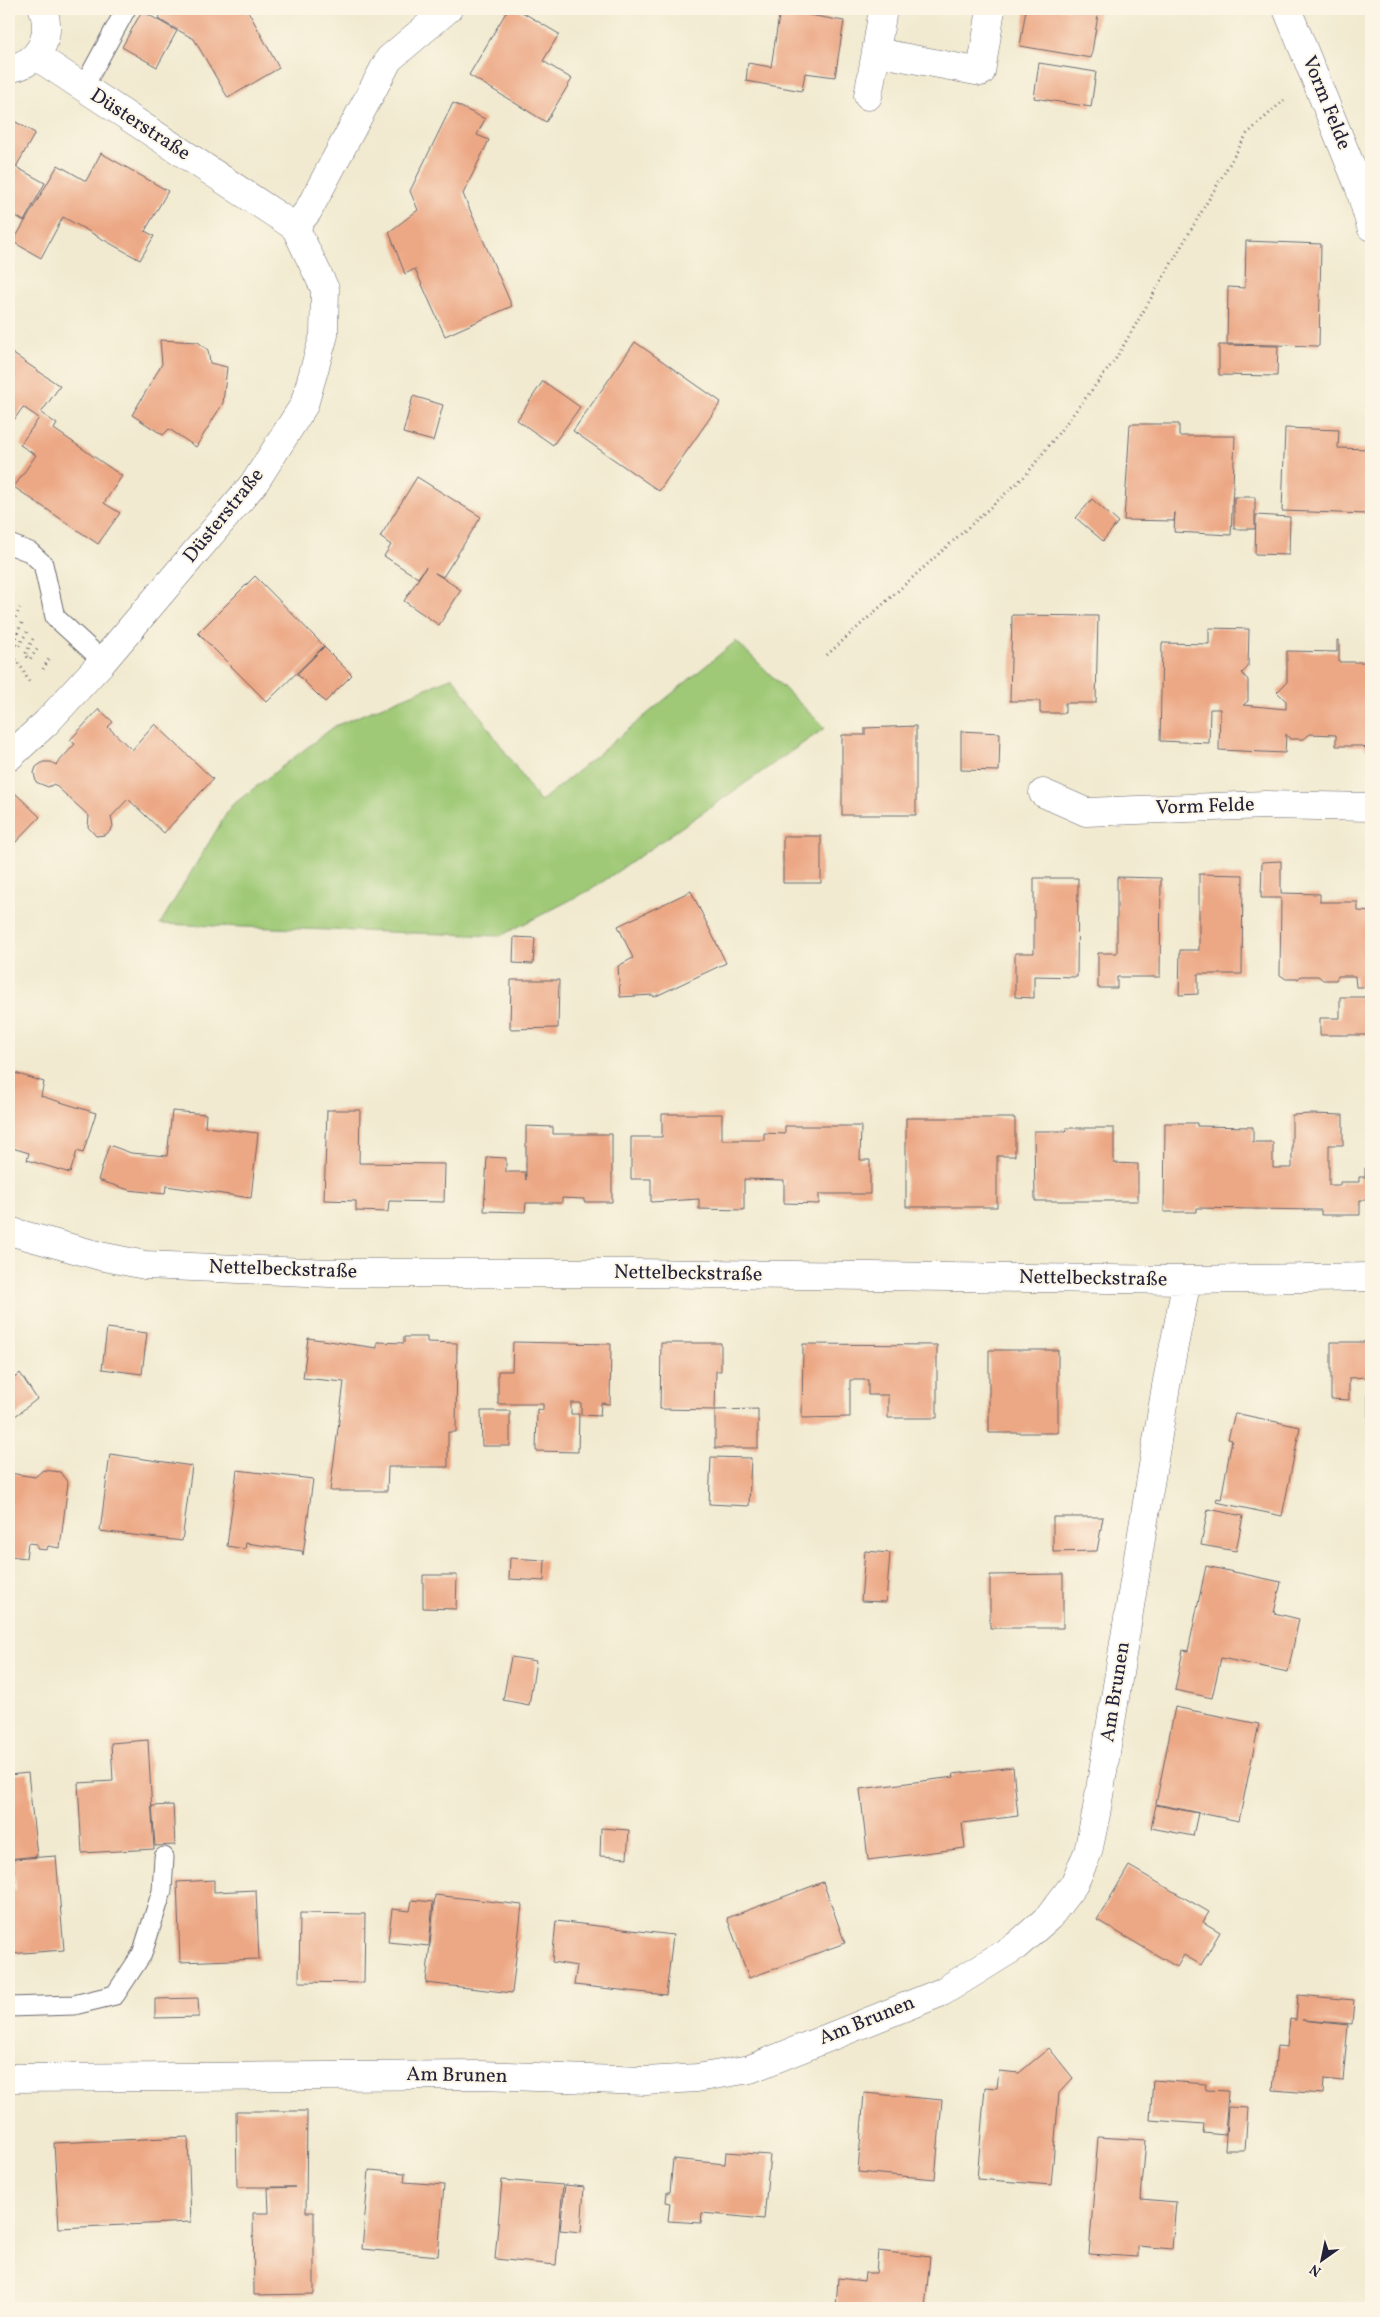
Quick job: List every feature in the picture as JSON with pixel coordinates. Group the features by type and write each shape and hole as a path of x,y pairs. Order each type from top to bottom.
{"street":[{"path":"9,68 24,64 36,56 43,46 47,33 44,9"},
{"path":"296,227 308,211 389,59 448,9"},
{"path":"868,96 883,9"},
{"path":"876,52 981,72 991,9"},
{"name":"Vorm Felde","path":"1286,9 1314,72 1359,186 1371,227"},
{"name":"Düsterstraße","path":"9,757 46,723 103,662 255,482 304,405 324,335 325,289 296,227 36,56"},
{"name":"Vorm Felde","path":"1043,793 1086,812 1265,805 1371,807"},
{"name":"Nettelbeckstraße","path":"9,1231 100,1256 145,1265 330,1273 650,1274 1187,1280 1371,1277"},
{"name":"Am Brunen","path":"9,2078 481,2075 644,2081 697,2078 750,2069 942,1992 1016,1946 1048,1916 1074,1884 1088,1852 1096,1814 1166,1386 1187,1280"}],"lane":[{"path":"83,88 126,9"},
{"path":"9,544 30,552 43,564 55,617 103,662"},
{"path":"9,2006 74,2005 115,1995 142,1954 162,1891 164,1857"}],"path":[{"path":"827,655 1026,475 1116,360 1248,134 1314,72"},
{"path":"9,583 11,596 9,600"},
{"path":"9,631 18,608 26,606"},
{"path":"24,619 13,643 18,647 31,626"},
{"path":"38,631 25,655 30,659 40,645"},
{"path":"9,652 19,663 32,688"},
{"path":"46,723 40,675 51,652"}],"green space":[{"path":"736,641 825,728 592,889 500,936 160,924 231,806 335,726 453,677 540,802"}],"building":[{"path":"164,9 247,9 279,68 228,98 194,39 158,19"},
{"path":"508,9 517,9 559,34 543,61 572,79 546,122 469,75"},
{"path":"1026,9 1099,9 1091,58 1020,46"},
{"path":"780,10 844,21 835,77 805,73 802,91 746,81 748,63 771,67"},
{"path":"142,11 177,31 157,67 122,47"},
{"path":"1039,63 1096,72 1091,107 1034,98"},
{"path":"453,103 485,119 477,135 489,140 463,194 512,306 445,336 415,269 405,274 389,232 418,210 410,191"},
{"path":"9,118 35,133 16,167 45,183 24,221 9,212"},
{"path":"101,153 168,191 145,231 154,236 140,260 63,217 41,258 13,242 58,165 86,181"},
{"path":"1246,241 1321,244 1319,346 1227,344 1228,287 1245,288"},
{"path":"160,340 198,342 208,350 210,363 227,367 223,403 196,447 169,429 163,435 132,415 162,364"},
{"path":"635,342 721,402 659,491 573,431"},
{"path":"1219,345 1278,346 1277,376 1219,375"},
{"path":"9,351 60,386 41,413 57,424 54,429 122,476 104,503 120,513 98,544 14,487 36,455 20,445 39,418 23,407 9,427"},
{"path":"543,381 580,407 553,445 517,420"},
{"path":"413,396 443,405 433,441 403,433"},
{"path":"1130,424 1179,424 1179,436 1235,436 1231,535 1174,532 1175,512 1174,521 1124,520"},
{"path":"1285,428 1339,430 1338,448 1369,449 1367,514 1282,511"},
{"path":"417,477 481,517 443,577 435,573 461,590 439,625 404,601 426,567 418,578 384,556 391,545 380,537"},
{"path":"1234,497 1255,497 1255,529 1234,529"},
{"path":"1092,499 1118,522 1103,541 1076,518"},
{"path":"1256,515 1290,517 1289,555 1255,554"},
{"path":"255,576 324,646 267,702 198,633"},
{"path":"1012,615 1098,616 1096,703 1065,703 1065,713 1040,713 1040,701 1010,701"},
{"path":"1209,628 1249,629 1248,667 1242,673 1248,680 1248,701 1243,705 1286,709 1286,701 1277,692 1287,682 1287,651 1337,652 1337,640 1339,640 1339,662 1371,662 1371,751 1368,751 1363,746 1336,746 1336,735 1310,734 1304,739 1290,739 1286,734 1285,753 1219,750 1220,709 1210,709 1209,743 1160,741 1162,643 1209,644"},
{"path":"324,647 352,675 325,702 297,674"},
{"path":"99,709 113,722 108,727 132,750 155,724 213,779 164,833 128,799 111,817 113,826 110,831 105,835 96,836 88,827 89,816 54,784 48,787 36,782 34,773 36,767 43,762 51,762 56,765 75,744 70,740"},
{"path":"916,726 916,815 842,815 842,735 865,735 865,728"},
{"path":"961,731 1000,733 999,771 961,770"},
{"path":"13,791 40,817 13,845 9,840 9,795"},
{"path":"783,836 821,836 821,883 783,883"},
{"path":"1281,861 1281,893 1320,894 1320,902 1358,902 1358,911 1371,912 1371,987 1356,987 1355,976 1338,976 1336,980 1323,980 1318,976 1301,976 1298,979 1286,979 1280,975 1281,898 1261,898 1262,862"},
{"path":"1199,874 1243,875 1242,974 1198,974 1198,994 1179,995 1180,950 1199,950"},
{"path":"1117,877 1161,878 1160,977 1117,977 1117,988 1098,988 1098,953 1117,953"},
{"path":"1034,878 1078,878 1077,977 1034,976 1034,998 1015,997 1015,953 1034,953"},
{"path":"691,891 726,963 654,997 653,995 620,997 618,966 633,958 618,926"},
{"path":"514,937 535,938 533,964 513,963"},
{"path":"511,980 559,980 558,1028 510,1029"},
{"path":"1340,997 1371,997 1371,1035 1320,1035 1320,1018 1340,1018"},
{"path":"12,1072 44,1082 41,1096 96,1113 83,1153 77,1151 70,1173 27,1160 29,1153 9,1147 9,1096 11,1089 9,1089 9,1083"},
{"path":"327,1110 360,1110 359,1163 445,1164 444,1202 389,1201 388,1212 356,1211 356,1201 324,1200"},
{"path":"172,1111 206,1114 205,1127 258,1133 251,1198 166,1186 165,1194 129,1190 98,1180 109,1145 131,1153 167,1156"},
{"path":"662,1114 722,1114 722,1140 764,1140 764,1133 785,1134 785,1126 861,1126 860,1160 870,1160 870,1194 819,1194 819,1204 784,1203 784,1180 744,1179 744,1210 699,1209 699,1199 651,1202 651,1179 631,1179 631,1137 662,1137"},
{"path":"1292,1115 1343,1115 1343,1145 1329,1145 1329,1185 1340,1185 1340,1182 1359,1182 1359,1177 1365,1177 1365,1168 1371,1168 1371,1200 1360,1200 1360,1215 1321,1215 1321,1210 1197,1208 1197,1212 1164,1212 1165,1123 1197,1123 1197,1126 1253,1127 1253,1142 1273,1142 1273,1168 1292,1168"},
{"path":"906,1118 1015,1118 1015,1156 997,1156 997,1207 906,1207"},
{"path":"526,1126 553,1127 553,1134 612,1134 612,1202 584,1202 584,1199 562,1198 562,1203 526,1203 525,1212 484,1211 487,1157 506,1158 506,1172 525,1172 526,1180"},
{"path":"1066,1128 1114,1128 1114,1163 1138,1164 1138,1201 1035,1201 1034,1131 1067,1131"},
{"path":"107,1328 147,1333 142,1374 102,1369"},
{"path":"404,1337 427,1337 427,1342 457,1343 456,1432 448,1432 448,1467 388,1467 387,1491 330,1491 344,1382 303,1378 308,1338 377,1348 377,1342 404,1343"},
{"path":"513,1342 611,1344 610,1404 601,1403 600,1416 581,1415 581,1403 571,1403 571,1414 579,1414 578,1452 536,1451 537,1409 543,1410 543,1404 498,1404 498,1371 512,1371"},
{"path":"1331,1342 1371,1342 1371,1417 1368,1417 1368,1377 1349,1378 1349,1400 1331,1399"},
{"path":"661,1343 721,1343 721,1371 716,1371 715,1410 660,1409"},
{"path":"803,1344 937,1345 937,1418 888,1418 888,1395 868,1395 868,1380 850,1380 850,1417 802,1418"},
{"path":"989,1350 1058,1350 1058,1433 989,1433"},
{"path":"20,1373 37,1399 9,1421 9,1376 16,1377"},
{"path":"758,1409 758,1448 715,1448 715,1410"},
{"path":"481,1411 510,1411 510,1446 482,1446"},
{"path":"1235,1413 1300,1427 1282,1516 1216,1502 1217,1498 1221,1499 1232,1440 1228,1439"},
{"path":"110,1454 192,1466 182,1541 100,1531"},
{"path":"711,1457 751,1458 749,1506 709,1504"},
{"path":"43,1470 60,1472 68,1483 60,1548 48,1546 47,1550 37,1549 37,1544 28,1543 26,1558 9,1556 9,1473 35,1477"},
{"path":"237,1470 313,1479 303,1555 302,1551 246,1543 245,1549 227,1546"},
{"path":"1208,1509 1243,1516 1236,1551 1201,1545"},
{"path":"1053,1517 1103,1517 1097,1551 1053,1552"},
{"path":"865,1551 890,1553 886,1602 861,1601"},
{"path":"510,1558 545,1560 544,1581 509,1579"},
{"path":"1206,1566 1281,1582 1274,1613 1299,1619 1288,1672 1221,1658 1212,1698 1175,1690 1183,1650 1188,1651"},
{"path":"1063,1574 1063,1628 990,1628 990,1575"},
{"path":"423,1575 457,1575 456,1609 423,1608"},
{"path":"511,1657 536,1661 529,1705 503,1700"},
{"path":"1175,1707 1259,1724 1239,1821 1156,1804"},
{"path":"148,1740 154,1849 82,1853 78,1783 113,1781 111,1743"},
{"path":"1013,1767 1018,1816 962,1823 965,1848 868,1860 860,1789 954,1777 953,1774"},
{"path":"28,1773 37,1856 9,1859 9,1775"},
{"path":"173,1805 175,1845 155,1846 152,1806"},
{"path":"1156,1805 1198,1813 1193,1836 1151,1828"},
{"path":"601,1828 629,1830 627,1858 600,1856"},
{"path":"56,1856 64,1950 9,1954 9,1890 16,1890 13,1859"},
{"path":"1129,1866 1209,1912 1203,1922 1220,1932 1201,1965 1184,1955 1177,1967 1097,1920"},
{"path":"214,1880 214,1892 256,1890 259,1959 180,1962 177,1882"},
{"path":"823,1882 845,1943 749,1978 727,1918"},
{"path":"435,1895 522,1905 512,1993 426,1983"},
{"path":"412,1900 433,1902 429,1946 388,1942 392,1909 410,1911"},
{"path":"300,1913 365,1914 364,1983 299,1982"},
{"path":"556,1921 673,1935 666,1995 574,1985 577,1966 552,1962"},
{"path":"1298,1995 1354,2000 1352,2024 1302,2020 1348,2025 1343,2081 1324,2079 1323,2094 1273,2090 1277,2046 1287,2047 1290,2019 1296,2020"},
{"path":"198,1998 199,2017 155,2018 155,1999"},
{"path":"1049,2048 1073,2078 1059,2093 1051,2185 977,2179 985,2087 997,2088 999,2071 1019,2073"},
{"path":"1153,2080 1206,2084 1205,2090 1228,2091 1225,2135 1203,2133 1204,2124 1150,2120"},
{"path":"864,2093 942,2100 935,2179 858,2172"},
{"path":"1228,2107 1248,2108 1245,2150 1225,2150"},
{"path":"236,2111 307,2111 306,2212 314,2212 314,2294 254,2295 253,2213 269,2213 268,2188 295,2187 237,2187"},
{"path":"188,2137 191,2222 59,2228 54,2143"},
{"path":"1098,2137 1146,2140 1141,2199 1176,2202 1172,2249 1138,2246 1138,2257 1089,2254"},
{"path":"726,2152 770,2155 764,2219 702,2213 701,2223 668,2221 670,2203 666,2202 667,2192 670,2192 673,2159 725,2164"},
{"path":"369,2170 405,2173 404,2182 444,2185 438,2256 362,2249"},
{"path":"502,2180 563,2185 556,2265 495,2259"},
{"path":"565,2185 584,2187 581,2232 560,2230"},
{"path":"878,2251 930,2257 925,2308 836,2308 838,2278 864,2281 865,2273 876,2273"}]}
